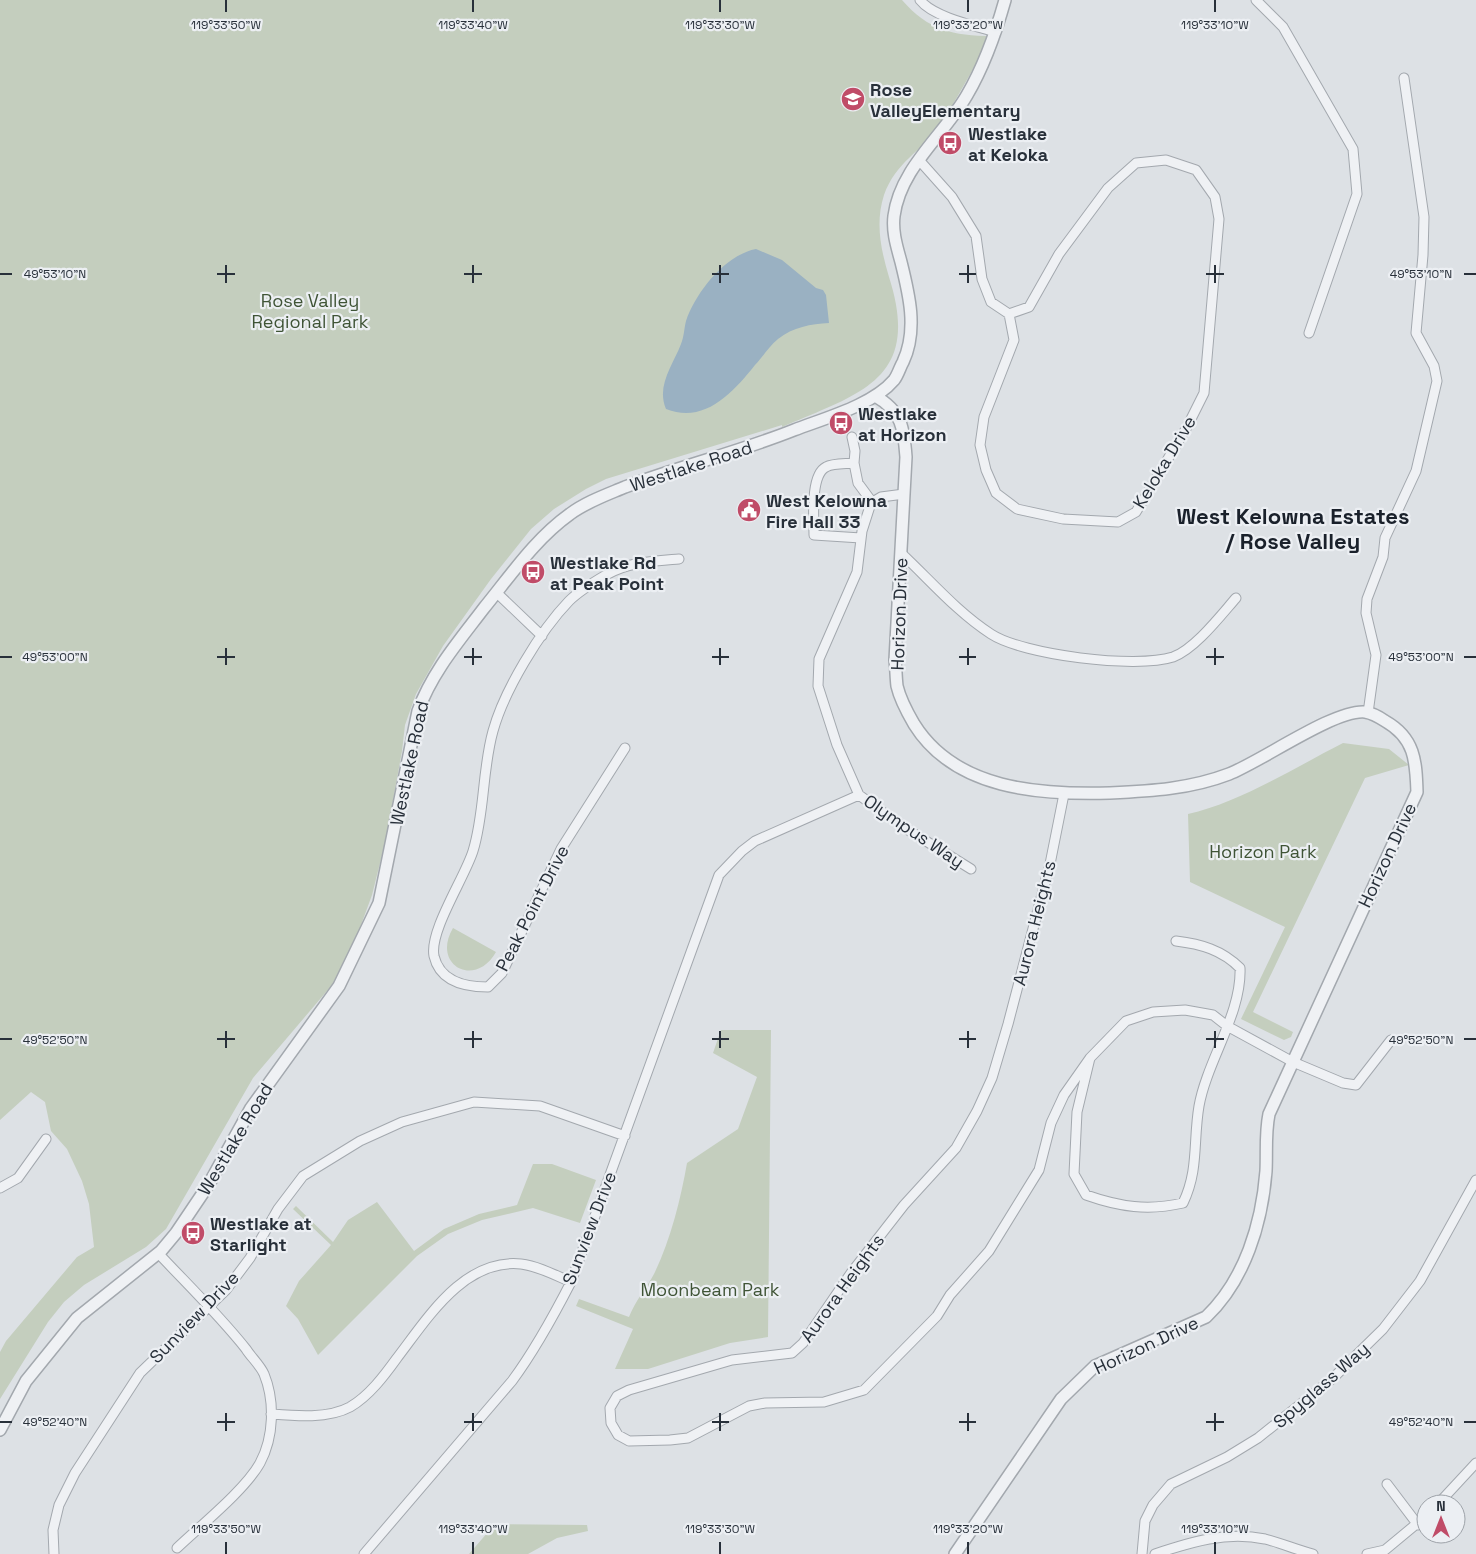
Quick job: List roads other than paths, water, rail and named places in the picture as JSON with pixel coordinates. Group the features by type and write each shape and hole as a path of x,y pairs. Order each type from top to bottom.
{"street":[{"path":"920,0 923,5 945,16 996,32"},
{"name":"Westlake Road","path":"0,1430 26,1381 77,1318 158,1253 176,1233 209,1184 251,1108 339,986 379,903 418,711 426,689 441,664 529,551 548,532 579,507 660,474 748,448 838,413 875,396 895,379 910,348 911,312 908,289 895,241 893,220 896,203 919,160 967,95 996,32 1005,0"},
{"path":"1256,0 1283,27 1353,149 1358,194 1310,333"},
{"path":"1368,713 1376,654 1366,614 1366,599 1383,557 1384,538 1416,471 1437,381 1434,366 1416,332 1423,255 1424,217 1404,78"},
{"path":"919,160 952,197 976,236 982,279 991,302 1009,314"},
{"name":"Keloka Drive","path":"1166,160 1196,170 1215,197 1219,219 1204,393 1187,427 1136,512 1118,522 1063,519 1017,510 996,493 986,470 980,445 984,417 1014,340 1009,314 1029,307 1059,254 1108,188 1136,163 1166,160"},
{"name":"Horizon Drive","path":"875,396 888,404 904,429 906,457 895,660 897,686 907,712 923,738 947,760 985,780 1064,794 1158,791 1194,784 1229,774 1264,758 1344,714 1368,713 1398,728 1411,746 1416,766 1417,792 1269,1114 1265,1136 1266,1169 1263,1197 1252,1243 1240,1271 1220,1303 1206,1317 1095,1366 1080,1379 1062,1399 955,1554"},
{"path":"852,438 858,483 872,502 881,497 904,494"},
{"path":"854,463 827,466 819,474 815,487 814,535 861,538"},
{"name":"Olympus Way","path":"872,502 866,514 857,572 823,646 818,671 818,686 858,795 905,828 971,869"},
{"path":"901,553 970,620 993,636 1022,648 1057,656 1146,661 1173,657 1191,644 1236,598"},
{"name":"Peak Point Drive","path":"626,748 561,849 502,973 488,987 466,987 444,976 434,956 435,936 473,851 493,731 511,685 542,636 569,601 607,574 645,561 679,559"},
{"path":"497,592 542,636"},
{"name":"Aurora Heights","path":"1064,794 1050,864 1003,1042 992,1078 978,1111 956,1148 904,1205 851,1273 803,1343 792,1353 732,1360 629,1390 618,1396 610,1408 611,1423 618,1435 629,1441 688,1438 749,1406 766,1403 824,1402 864,1390 937,1316 950,1295 989,1251 1039,1170 1051,1123 1064,1095 1090,1058"},
{"name":"Sunview Drive","path":"364,1554 532,1354 571,1282 719,875 742,851 756,841 858,795"},
{"path":"1176,941 1201,944 1228,956 1240,968 1241,985 1227,1026 1207,1079 1199,1106 1191,1186 1183,1203 1158,1209 1127,1206 1086,1195 1074,1174 1077,1112 1090,1058 1126,1022 1153,1012 1185,1010 1213,1015 1227,1026 1293,1062 1343,1083 1356,1085 1391,1040"},
{"name":"Sunview Drive","path":"54,1554 53,1530 59,1505 75,1473 140,1373 226,1290 250,1258 278,1209 303,1176 360,1141 402,1122 474,1102 540,1106 625,1136"},
{"path":"0,1188 18,1178 46,1139"},
{"name":"Spyglass Way","path":"1142,1554 1146,1521 1153,1505 1171,1484 1227,1457 1258,1438 1332,1379 1383,1329 1420,1280 1476,1180"},
{"path":"158,1253 209,1306 263,1372 271,1398 267,1443 259,1463 233,1495 177,1548"},
{"path":"271,1414 314,1415 349,1407 382,1380 444,1300 462,1281 483,1269 506,1264 521,1264 541,1269 571,1282"},
{"path":"0,1423 9,1413"},
{"path":"1447,1494 1476,1463"},
{"path":"1387,1484 1416,1522"},
{"path":"1367,1554 1385,1550 1416,1527"},
{"path":"1155,1554 1199,1540 1238,1536 1266,1540 1313,1554"}],"water":[{"path":"756,249 782,260 816,288 823,290 826,295 829,323 802,327 778,339 727,396 705,409 693,413 680,413 666,409 663,400 664,384 682,341 686,321 697,298 713,276 723,267 733,259"}],"place":[{"name":"Rose ValleyElementary","path":"853,99"},
{"name":"Westlake at Keloka","path":"950,143"},
{"name":"Westlake at Horizon","path":"841,423"},
{"name":"West Kelowna Fire Hall 33","path":"749,510"},
{"name":"Westlake Rd at Peak Point","path":"533,572"},
{"name":"Westlake at Starlight","path":"193,1233"}],"district":[{"name":"West Kelowna Estates / Rose Valley","path":"1293,528"}],"park label":[{"name":"Rose Valley Regional Park","path":"310,310"},
{"name":"Horizon Park","path":"1263,851"},
{"name":"Moonbeam Park","path":"710,1289"}]}
